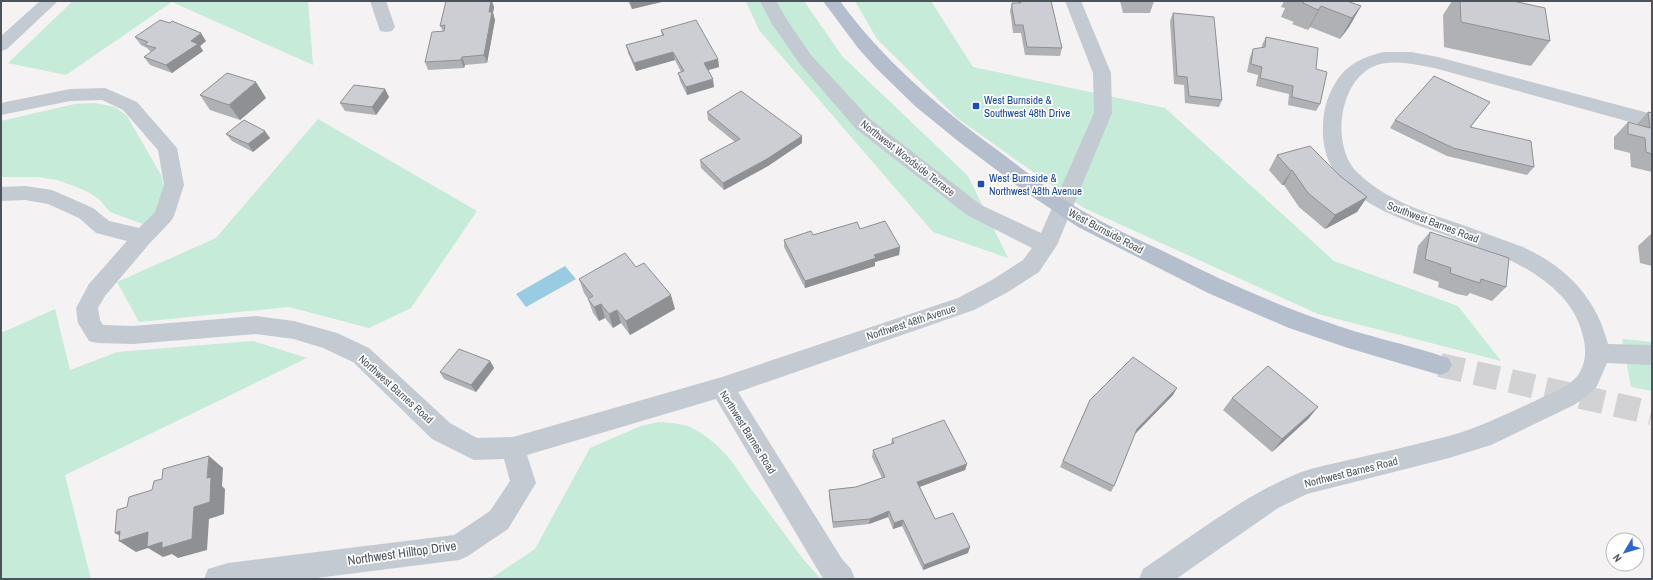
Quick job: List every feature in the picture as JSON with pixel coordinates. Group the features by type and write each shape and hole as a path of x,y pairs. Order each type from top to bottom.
{"main road":[{"name":"West Burnside Road","path":"831,1 884,65 918,98 950,126 1062,208 1140,250 1222,290 1264,308 1319,329 1440,365"}],"street":[{"path":"1,45 50,1"},
{"path":"378,1 386,27"},
{"name":"Northwest Woodside Terrace","path":"768,1 781,24 805,60 863,124 974,210 1046,245"},
{"name":"Northwest 48th Avenue","path":"722,387 966,304 1000,286 1031,266 1046,245 1103,112 1102,73 1073,1"},
{"name":"Southwest Barnes Road","path":"1566,398 1589,379 1595,363 1597,346 1592,325 1582,306 1572,293 1545,270 1515,253 1402,212 1364,190 1348,177 1338,159 1332,143 1334,107 1355,70 1365,64 1394,56 1438,63 1652,121"},
{"name":"Northwest Barnes Road","path":"1,108 11,108 70,95 105,94 130,106 168,148 174,186 164,216 143,237 96,290 87,308 89,323 97,334 133,335 256,325 294,330 329,340 361,355 441,430 474,449 513,448 722,387 824,555 841,579"},
{"path":"1,194 25,193 52,197 86,213 103,227 143,237"},
{"path":"1595,353 1652,355"},
{"name":"Northwest Barnes Road","path":"1153,579 1269,499 1303,483 1449,447 1482,437 1566,398"},
{"name":"Northwest Hilltop Drive","path":"218,579 228,576 459,547 499,520 523,483 513,448"}],"green space":[{"path":"73,1 308,1 313,65 172,2 66,75 8,63"},
{"path":"746,1 804,1 842,56 968,176 1008,258 933,232 759,30"},
{"path":"855,1 931,1 973,67 1165,108 1334,261 1458,306 1501,361 1318,314 1084,208 957,118 877,39"},
{"path":"94,103 115,107 127,116 161,175 164,188 151,227 110,212 100,200 88,192 57,180 38,177 1,177 1,121 75,104"},
{"path":"318,119 477,211 411,308 369,328 289,307 139,322 117,282 216,238"},
{"path":"55,309 70,370 117,352 253,341 307,358 65,475 91,579 1,579 1,333"},
{"path":"1622,339 1652,342 1652,391 1631,387"},
{"path":"658,422 688,426 700,432 721,449 733,463 803,559 821,579 483,579 493,577 535,549 590,448 641,426"}],"water":[{"path":"565,266 576,279 526,307 516,294"}],"building":[{"path":"446,1 491,1 489,12 492,12 484,55 462,57 461,60 425,62 432,32 444,31 445,25 440,26"},
{"path":"1020,1 1051,1 1062,48 1027,47 1023,25 1015,25 1012,9 1012,3 1021,3"},
{"path":"1304,1 1347,1 1361,6 1352,18 1321,6 1318,10 1303,3"},
{"path":"1460,1 1513,1 1545,8 1550,41 1461,22"},
{"path":"1173,13 1214,17 1222,100 1189,96 1187,77 1177,76"},
{"path":"160,20 170,23 172,21 201,33 191,41 198,44 166,65 144,57 156,48 145,45 148,42 135,37"},
{"path":"696,20 718,59 704,63 713,79 686,87 678,73 684,71 673,52 634,63 626,45 664,35 661,30"},
{"path":"1266,37 1318,48 1316,69 1327,72 1320,104 1292,97 1293,86 1260,78 1262,67 1251,64 1253,49 1265,47"},
{"path":"227,73 256,82 229,105 200,95"},
{"path":"1434,76 1490,102 1470,127 1531,141 1534,167 1453,148 1395,120"},
{"path":"354,85 385,89 372,107 340,103"},
{"path":"741,91 802,136 767,159 723,183 700,160 740,139 707,112"},
{"path":"1648,112 1652,113 1652,154 1646,152 1645,138 1628,134 1628,122 1650,128"},
{"path":"244,120 265,131 248,144 226,134"},
{"path":"1310,146 1340,176 1367,197 1335,215 1308,193 1292,170 1291,171 1277,155"},
{"path":"885,221 900,247 874,255 876,258 805,281 784,240 811,231 813,235 857,222 860,229"},
{"path":"1430,232 1509,258 1506,287 1481,279 1480,283 1470,280 1450,273 1451,268 1425,259"},
{"path":"625,253 636,267 644,263 671,295 626,321 617,310 609,314 601,304 594,307 588,299 593,296 579,279"},
{"path":"459,349 490,361 471,385 440,372"},
{"path":"1133,357 1177,388 1137,429 1114,486 1063,461 1090,400"},
{"path":"1268,366 1318,407 1282,439 1232,398"},
{"path":"944,420 967,464 917,482 935,519 953,513 970,547 924,565 903,520 894,523 889,511 870,519 833,522 829,490 856,487 885,477 873,450 894,443 892,439"},
{"path":"209,456 207,478 211,477 210,502 194,507 192,539 162,548 162,542 147,547 148,532 119,541 120,531 115,533 117,510 127,507 129,497 152,490 154,481 162,479 163,469"}],"tunnel":[{"path":"1440,365 1652,413"}],"place":[{"name":"West Burnside & Southwest 48th Drive","path":"976,106"},
{"name":"West Burnside & Northwest 48th Avenue","path":"981,184"}]}
